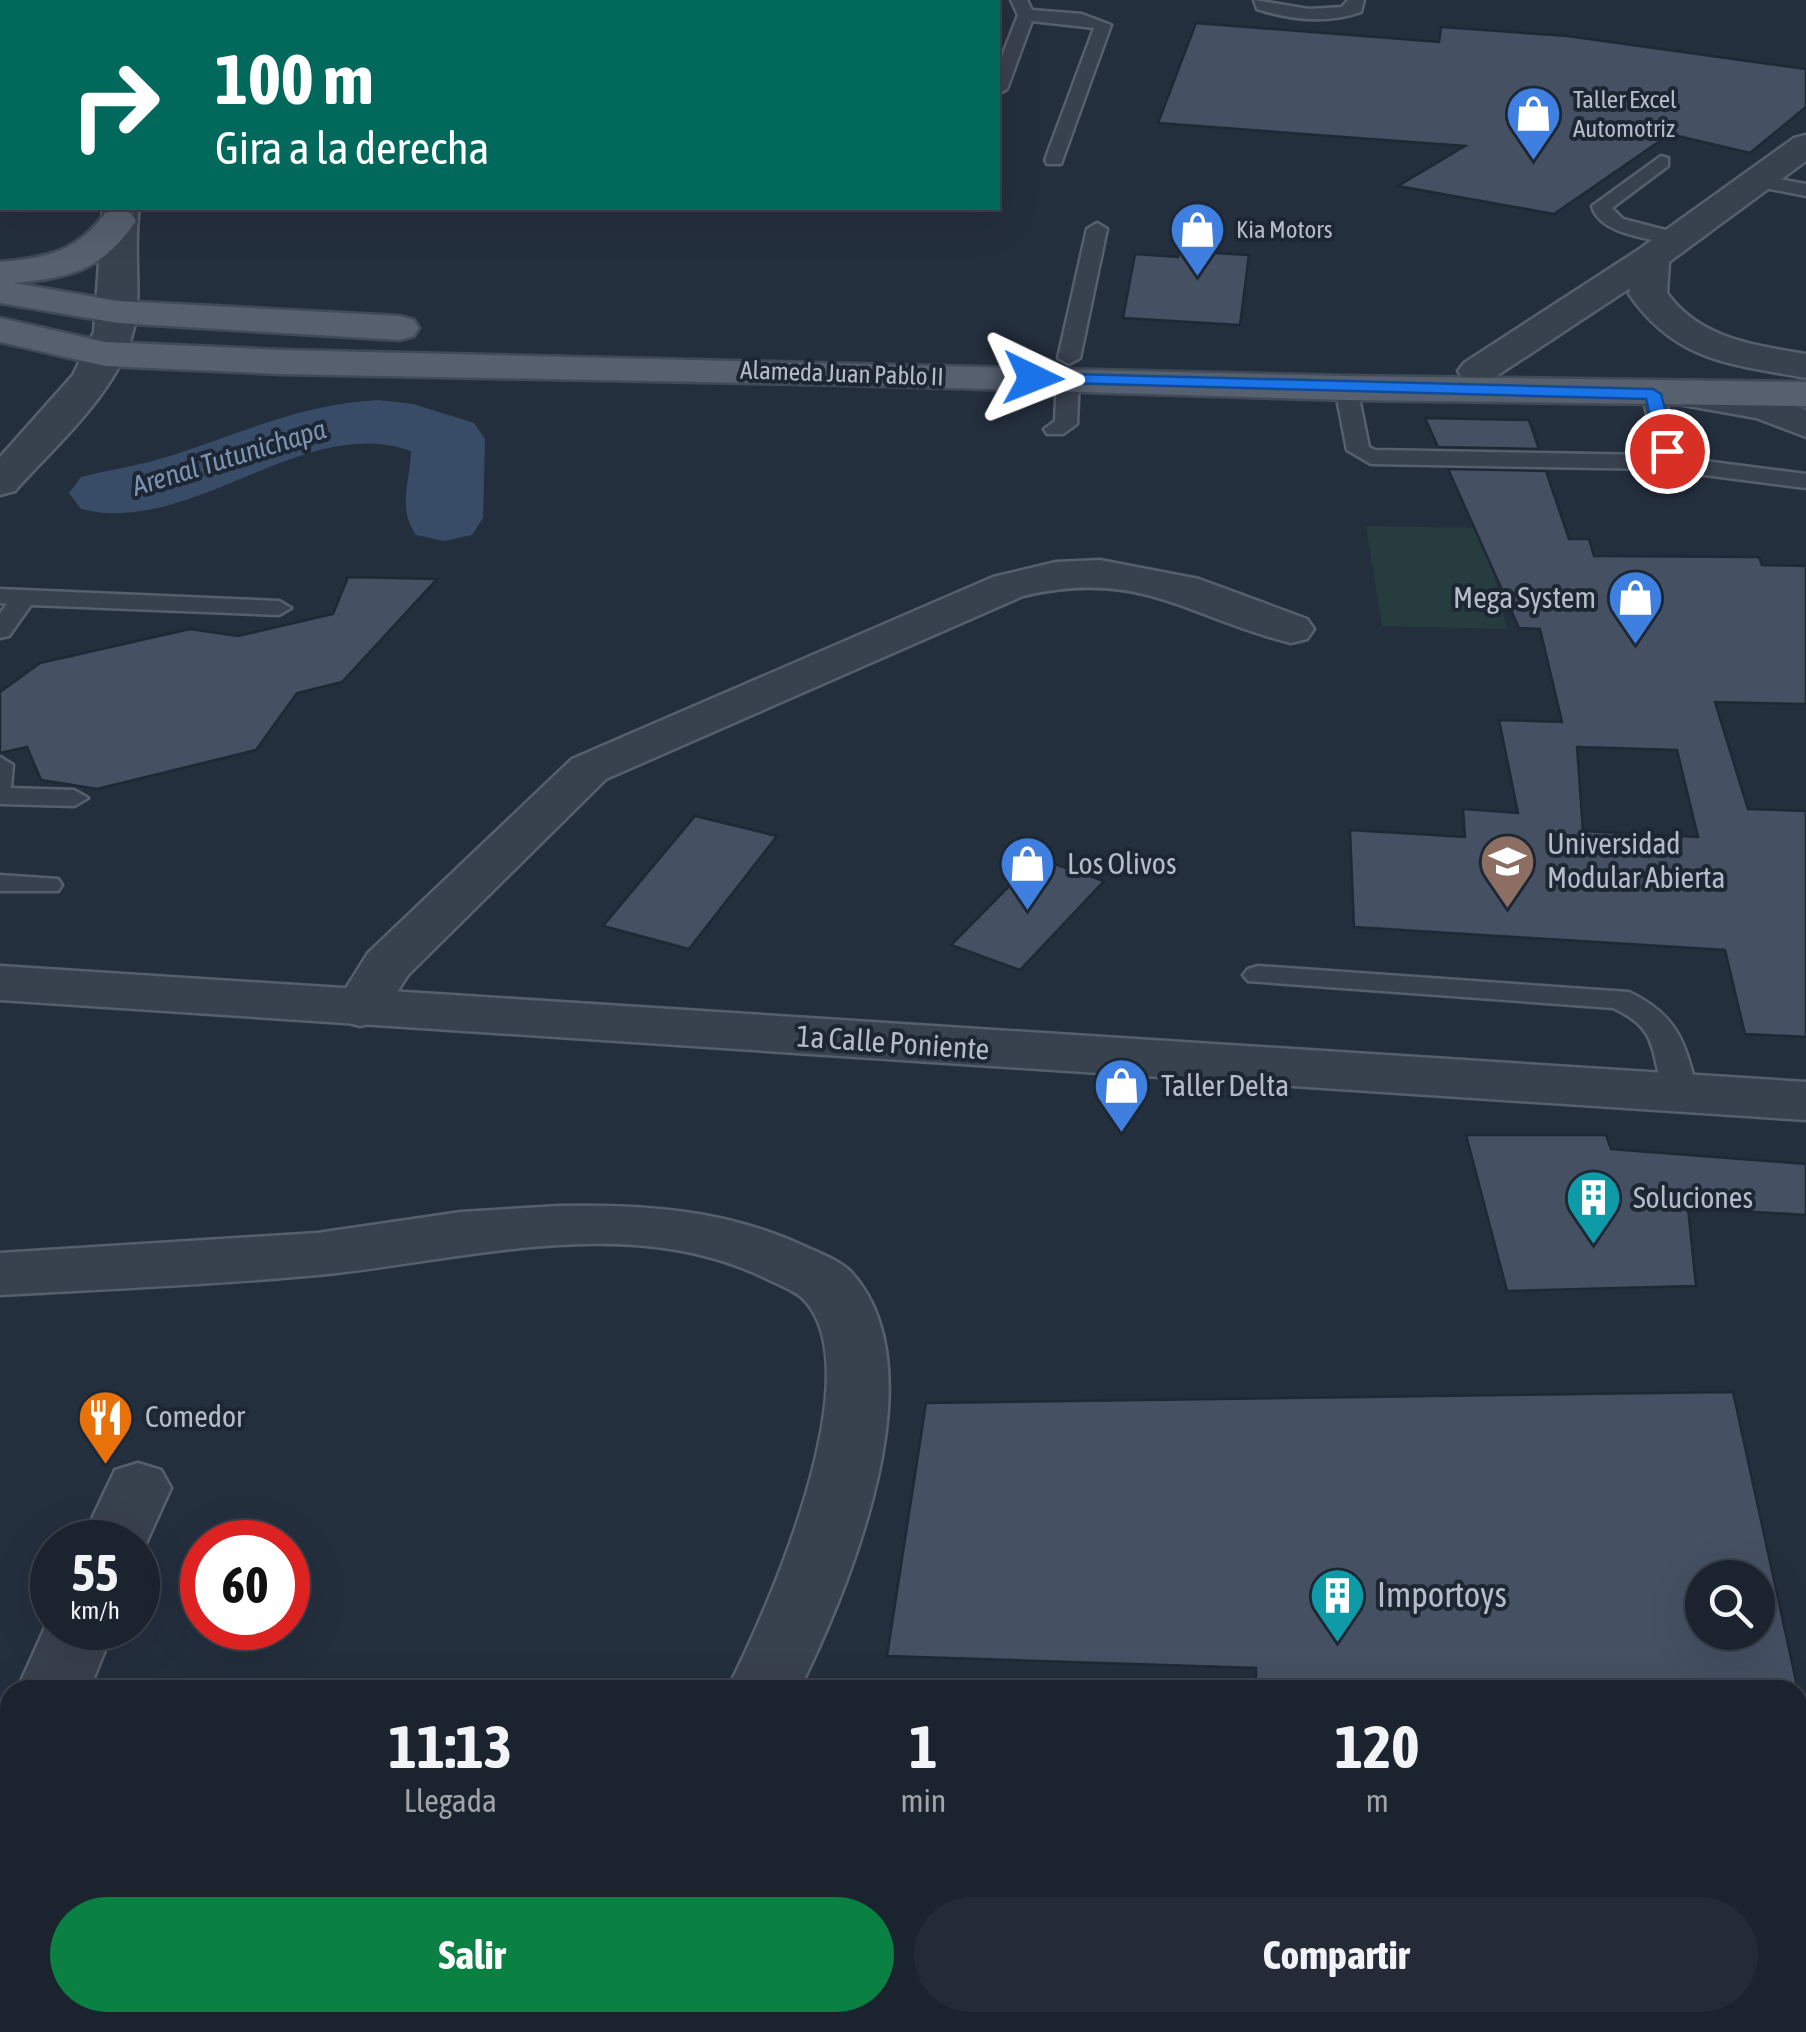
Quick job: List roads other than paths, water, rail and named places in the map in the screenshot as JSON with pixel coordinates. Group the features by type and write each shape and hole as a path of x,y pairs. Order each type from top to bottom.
{"main road":[{"path":"0,274 73,263 104,244 120,214"},
{"name":"Alameda Juan Pablo II","path":"0,292 118,312 1346,388 1806,394"},
{"name":"Alameda Juan Pablo II","path":"0,330 105,354 1069,369 1806,368"}],"street":[{"path":"1478,371 1665,249 1806,145"},
{"path":"0,482 87,382 105,354 118,312 120,214"},
{"path":"1665,249 1648,294 1676,329 1712,346 1806,368"},
{"path":"1668,394 1766,407 1806,425"},
{"path":"360,1009 387,966 590,769 1009,586 1069,574 1124,574 1176,585 1290,628"},
{"name":"1a Calle Poniente","path":"0,984 1799,1103"},
{"path":"0,1274 322,1253 482,1231 606,1227 704,1234 771,1253 830,1288 853,1328 860,1399 843,1484 790,1642 769,1680"},
{"path":"57,1680 70,1650"}],"lane":[{"path":"1262,0 1263,5 1276,10 1338,13 1355,8 1356,0"},
{"path":"1000,82 1022,8 1102,25 1054,160"},
{"path":"1660,162 1602,206 1604,215 1665,249"},
{"path":"1757,181 1806,190"},
{"path":"1055,429 1066,424 1069,369 1097,228"},
{"path":"1346,388 1358,450 1371,457 1658,462 1806,481"},
{"path":"1658,462 1667,451 1668,394"},
{"path":"0,631 12,596 279,608"},
{"path":"0,765 0,784"},
{"path":"0,796 74,798"},
{"path":"0,883 48,885"},
{"path":"1258,975 1618,999 1643,1009 1660,1022 1682,1094"}],"waterway":[{"name":"Arenal Tutunichapa","path":"108,493 176,478 310,431 379,422 413,427 448,439 444,518"}],"place":[{"name":"Taller Excel Automotriz","path":"1534,162"},
{"name":"Kia Motors","path":"1197,278"},
{"name":"Mega System","path":"1635,647"},
{"name":"Universidad Modular Abierta","path":"1508,910"},
{"name":"Los Olivos","path":"1028,913"},
{"name":"Taller Delta","path":"1122,1135"},
{"name":"Soluciones","path":"1594,1247"},
{"name":"Comedor","path":"106,1466"},
{"name":"Importoys","path":"1338,1644"}]}
